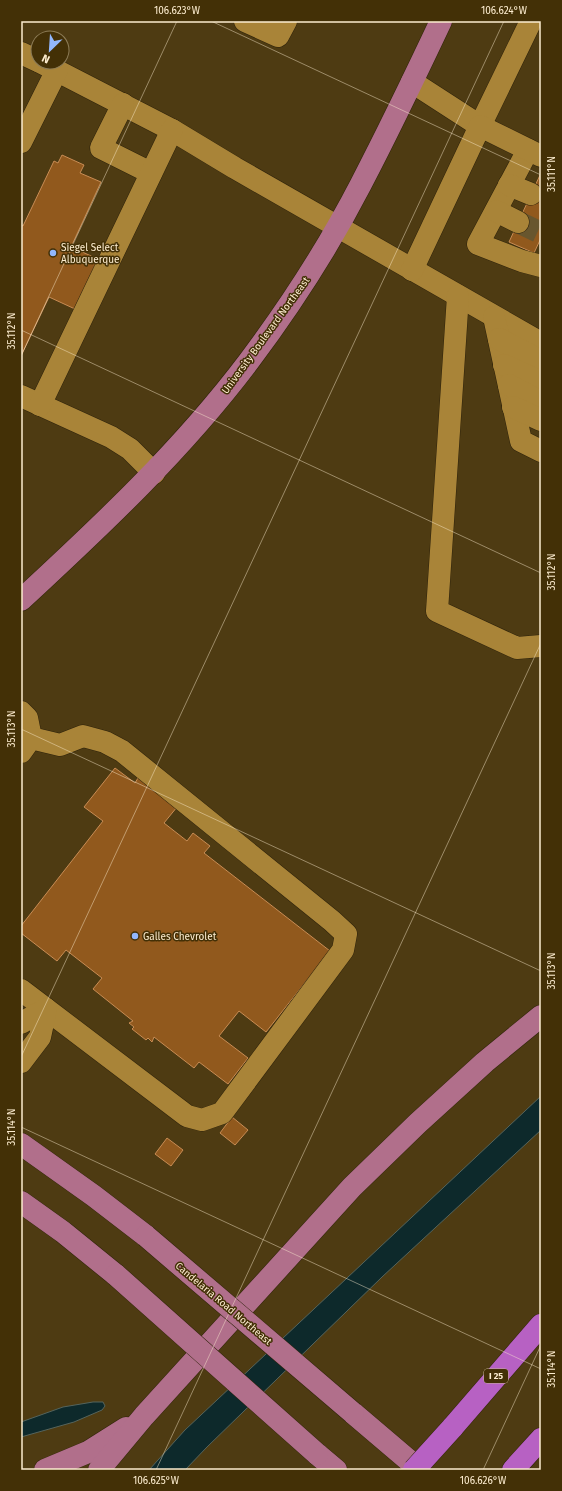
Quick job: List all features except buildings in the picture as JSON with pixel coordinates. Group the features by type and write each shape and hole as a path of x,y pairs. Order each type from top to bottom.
{"highway":[{"name":"I 25","path":"414,1470 541,1325"},
{"path":"513,1470 541,1439"}],"main road":[{"name":"University Boulevard Northeast","path":"21,600 95,532 154,473 212,408 248,362 299,290 361,186 441,21"},
{"path":"100,1470 144,1416 352,1187 418,1123 485,1062 541,1016"},
{"name":"Candelaria Road Northeast","path":"21,1144 94,1196 146,1236 420,1470"},
{"path":"21,1202 63,1232 116,1275 336,1470"},
{"path":"45,1470 58,1466 88,1452 117,1435 144,1416"}],"lane":[{"path":"245,21 278,36 286,21"},
{"path":"412,270 531,21"},
{"path":"21,142 43,70"},
{"path":"57,70 172,130 235,168 494,317 531,329 541,343"},
{"path":"412,82 480,126 534,153 509,185 478,244 522,261 541,266"},
{"path":"123,104 101,148 151,173"},
{"path":"154,473 130,449 111,437 31,400 151,173 172,130"},
{"path":"509,185 531,194"},
{"path":"496,211 518,222"},
{"path":"458,296 437,611 517,648 541,646"},
{"path":"494,317 521,441 541,451"},
{"path":"499,339 541,361"},
{"path":"506,375 541,382"},
{"path":"506,375 541,402"},
{"path":"513,407 541,420"},
{"path":"21,712 27,718 24,743 60,745 82,736 105,742 122,751 346,934 343,950 222,1112 202,1120 187,1116 21,990"},
{"path":"21,1023 46,1010"},
{"path":"21,1062 40,1037 46,1010"}],"water":[{"path":"541,1096 541,1130 382,1277 185,1470 149,1470 185,1430"},
{"path":"93,1402 103,1402 105,1406 102,1410 74,1422 21,1437 21,1422 63,1407"}],"tunnel":[{"path":"518,222 541,233"}],"place":[{"name":"Siegel Select Albuquerque","path":"53,253"},
{"name":"Galles Chevrolet","path":"135,936"}]}
